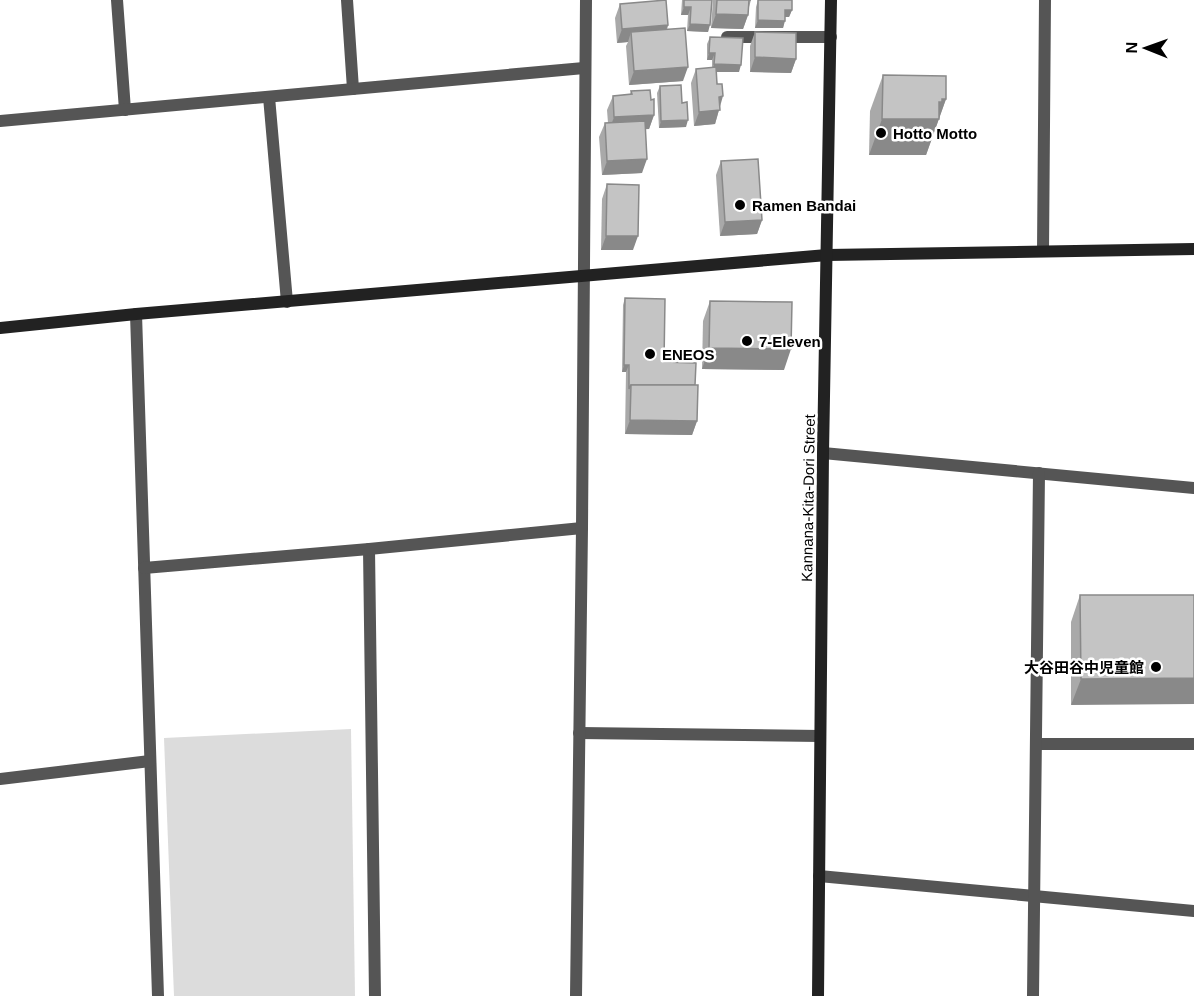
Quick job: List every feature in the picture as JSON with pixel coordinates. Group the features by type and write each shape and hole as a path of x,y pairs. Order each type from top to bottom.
{"street":[{"path":"117,0 125,110"},
{"path":"347,0 352,89"},
{"path":"576,996 586,0"},
{"name":"Kannana-Kita-Dori Street","path":"818,996 823,453 831,0"},
{"path":"1043,251 1045,0"},
{"path":"727,37 831,37"},
{"path":"0,121 584,68"},
{"path":"269,97 287,302"},
{"path":"0,328 136,314 827,255 1194,249"},
{"path":"136,314 158,996"},
{"path":"823,453 1194,488"},
{"path":"1033,996 1039,473"},
{"path":"144,568 582,528"},
{"path":"369,549 375,996"},
{"path":"579,733 820,736"},
{"path":"1036,744 1194,744"},
{"path":"0,778 150,761"},
{"path":"819,876 1194,911"}],"shaded area":[{"path":"351,729 355,996 174,996 164,738"}],"building":[{"path":"666,0 668,25 622,29 620,4"},
{"path":"684,0 712,0 710,25 690,24 691,7 684,7"},
{"path":"717,0 749,0 748,15 716,14"},
{"path":"758,0 792,0 792,10 785,10 785,21 758,20"},
{"path":"685,28 688,67 634,71 631,32"},
{"path":"755,32 796,33 796,59 755,57"},
{"path":"710,37 743,38 741,65 714,64 715,53 709,53"},
{"path":"716,67 717,84 722,84 723,96 719,97 720,110 699,112 696,69"},
{"path":"883,75 946,76 946,99 939,102 939,119 882,119"},
{"path":"681,85 682,103 687,102 688,120 661,121 660,86"},
{"path":"650,90 651,100 654,99 654,115 614,117 613,96 632,94 631,91"},
{"path":"645,121 647,159 607,161 605,123"},
{"path":"758,159 762,220 725,222 721,161"},
{"path":"607,184 639,185 638,236 606,236"},
{"path":"625,298 665,299 664,362 696,363 695,385 631,385 629,389 629,365 624,365"},
{"path":"710,301 792,302 791,349 709,348"},
{"path":"631,385 698,385 697,421 630,420"},
{"path":"1080,595 1194,595 1194,678 1081,679"}],"place":[{"name":"Hotto Motto","path":"881,133"},
{"name":"Ramen Bandai","path":"740,205"},
{"name":"7-Eleven","path":"747,341"},
{"name":"ENEOS","path":"650,354"},
{"name":"大谷田谷中児童館","path":"1156,667"}]}
